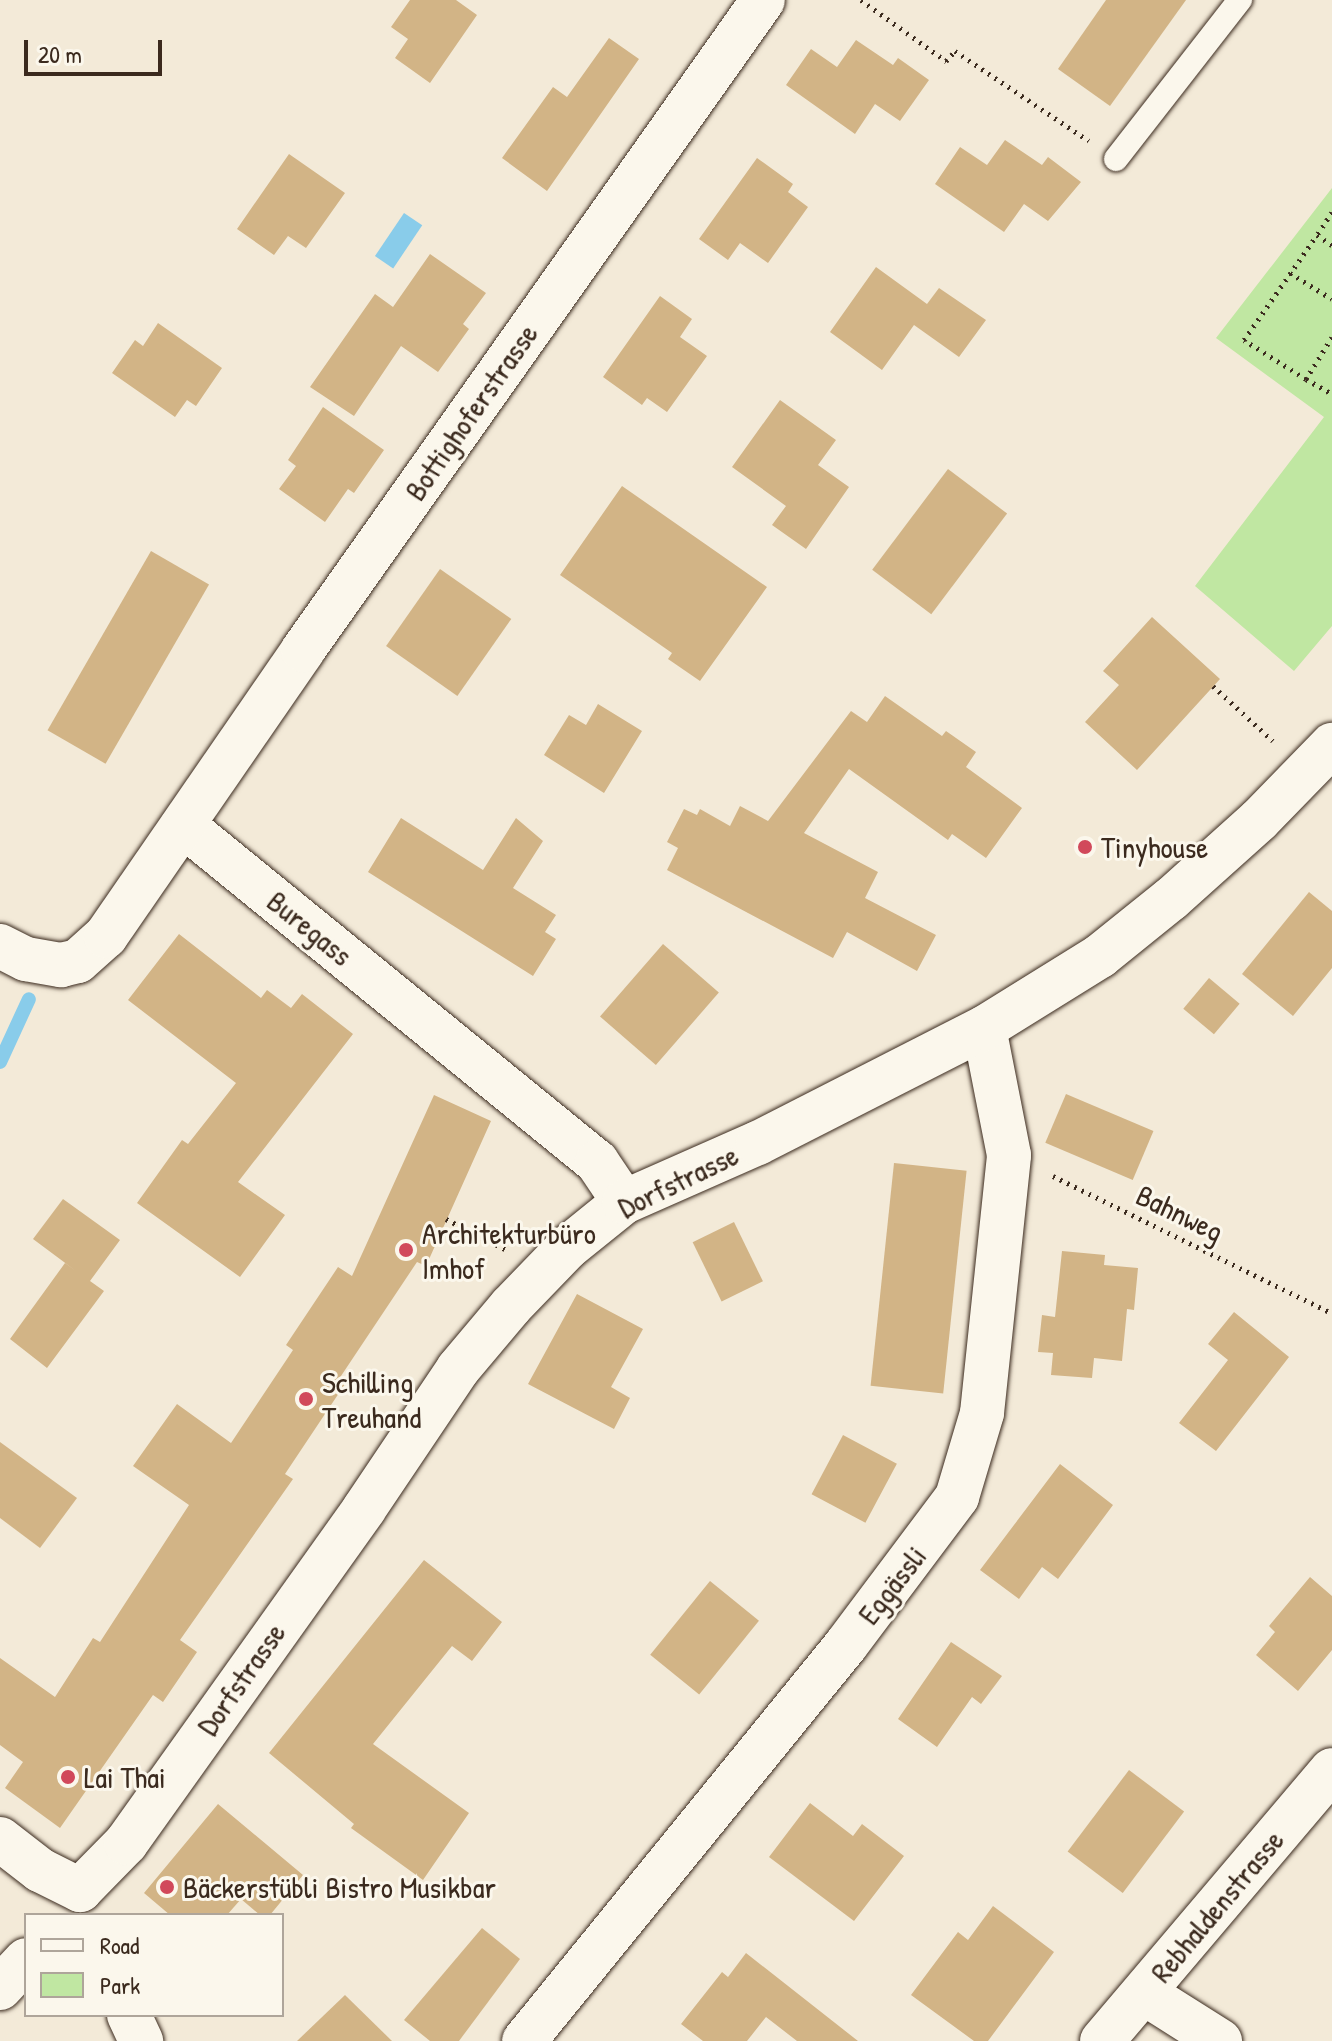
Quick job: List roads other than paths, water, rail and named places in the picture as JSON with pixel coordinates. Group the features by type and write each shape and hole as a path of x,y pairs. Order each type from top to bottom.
{"street":[{"name":"Bottighoferstrasse","path":"183,825 312,636 763,0"},
{"name":"Dorfstrasse","path":"79,1907 364,1509 458,1369 511,1306 567,1248 624,1202 758,1143 984,1028 1100,956 1171,899 1259,820 1332,745"},
{"path":"0,946 42,963 61,965 78,961 106,936 183,825"},
{"name":"Buregass","path":"183,825 597,1162 624,1202"},
{"name":"Eggässli","path":"524,2041 846,1645 957,1497 982,1413 1009,1155 984,1028"},
{"name":"Rebhaldenstrasse","path":"1102,2041 1332,1770"},
{"path":"0,1839 40,1870 79,1907"},
{"path":"0,1988 24,1962"},
{"path":"1144,1993 1220,2041"},
{"path":"130,2017 141,2041"}],"lane":[{"path":"1116,159 1240,0"}],"water":[{"path":"404,213 422,225 393,268 375,256"}],"waterway":[{"path":"0,1062 29,999"}],"place":[{"name":"Tinyhouse","path":"1085,847"},
{"name":"Architekturbüro Imhof","path":"406,1250"},
{"name":"Schilling Treuhand","path":"306,1399"},
{"name":"Lai Thai","path":"68,1777"},
{"name":"Bäckerstübli Bistro Musikbar","path":"167,1887"}]}
